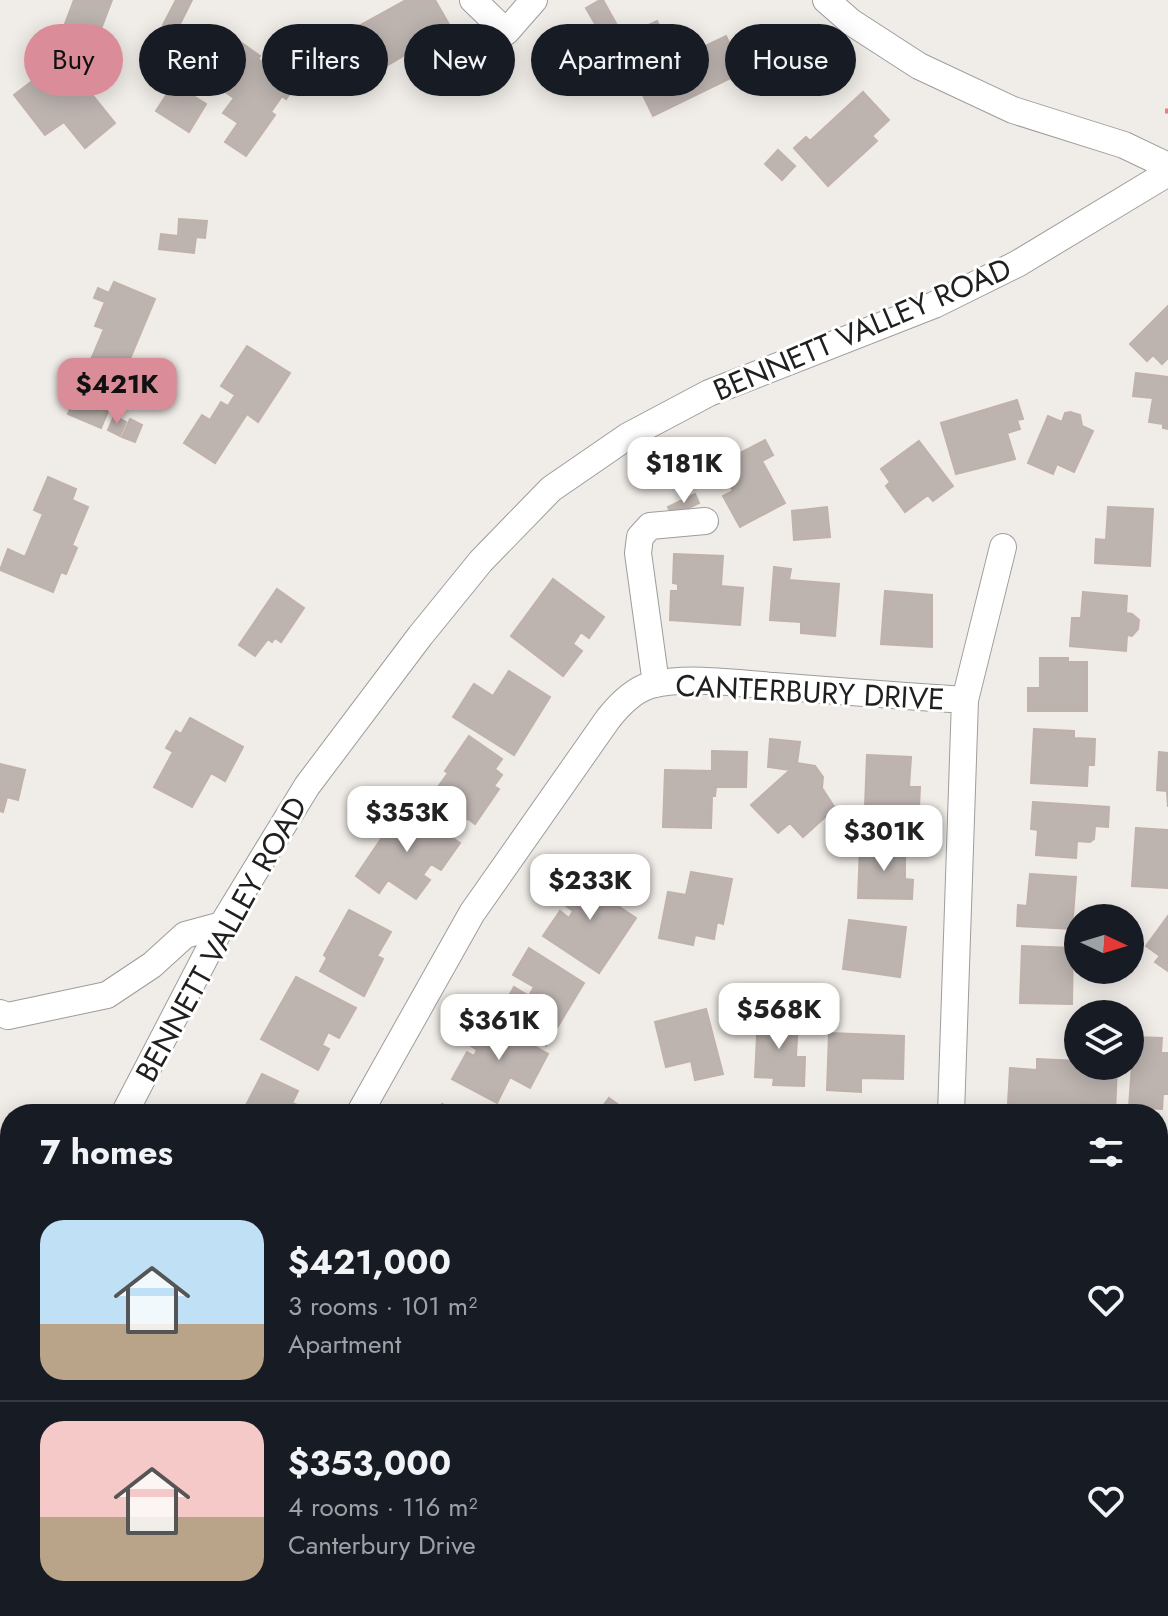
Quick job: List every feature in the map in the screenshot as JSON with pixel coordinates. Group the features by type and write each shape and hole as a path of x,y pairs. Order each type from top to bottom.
{"street":[{"path":"473,0 506,32 534,0"},
{"path":"826,0 851,22 919,66 1013,110 1124,145 1168,166"},
{"name":"BENNETT VALLEY ROAD","path":"129,1104 222,925 307,786 410,648 481,561 551,489 628,436 709,393 934,305 1017,264 1168,173"},
{"path":"656,684 638,553 640,537 650,526 705,521"},
{"path":"951,1104 965,700 1003,547"},
{"name":"CANTERBURY DRIVE","path":"365,1104 472,913 618,706 647,686 666,682 739,683 965,700"},
{"path":"0,1013 8,1016 107,995 152,965 185,935 222,925"}],"building":[{"path":"74,0 112,0 103,24 65,24"},
{"path":"176,0 192,0 180,24 164,24"},
{"path":"406,0 435,0 449,24 404,24 404,56 388,65 388,24 363,24"},
{"path":"603,0 616,24 595,24 586,8"},
{"path":"725,36 725,81 709,89 709,44"},
{"path":"246,46 260,56 258,59 262,62 262,96 282,96 271,112 275,115 246,156 225,142 238,123 223,113 234,98 231,96 246,96"},
{"path":"24,87 24,96 93,96 115,123 85,148 64,122 45,135 14,95"},
{"path":"863,92 889,120 872,136 877,141 828,186 794,148 806,137 810,141"},
{"path":"166,96 194,96 206,104 189,132 156,111"},
{"path":"643,96 694,96 653,116"},
{"path":"778,150 795,166 782,180 765,164"},
{"path":"179,219 207,221 205,238 196,237 194,253 159,249 161,234 178,236"},
{"path":"114,282 155,299 101,428 68,414 104,329 95,326 105,302 94,298 98,288 109,293"},
{"path":"1168,306 1168,358 1162,364 1153,355 1147,361 1130,344"},
{"path":"247,346 290,373 258,422 247,414 215,463 184,443 202,415 210,420 221,402 228,406 235,395 221,386"},
{"path":"1136,373 1168,377 1168,429 1163,428 1163,424 1149,422 1153,398 1133,396"},
{"path":"1017,400 1023,419 1017,420 1020,429 1007,433 1015,459 956,474 941,423"},
{"path":"1065,413 1080,415 1082,426 1093,431 1074,472 1057,464 1053,474 1028,463 1048,416 1062,422"},
{"path":"114,416 126,422 120,436 108,430"},
{"path":"130,419 142,425 135,442 122,437"},
{"path":"765,440 773,455 762,461 785,503 740,527 723,496 733,491 719,464"},
{"path":"919,441 953,486 933,501 928,495 905,512 886,486 890,482 881,469"},
{"path":"48,477 76,489 72,500 88,507 72,545 77,548 66,574 61,572 53,592 0,570 8,549 25,557 43,514 34,510"},
{"path":"695,494 699,503 672,516 668,507"},
{"path":"827,507 830,537 794,540 792,511"},
{"path":"1108,507 1153,509 1150,566 1095,563 1096,539 1106,540"},
{"path":"674,554 723,556 721,586 743,588 740,625 670,620 671,591 678,591 678,584 673,583"},
{"path":"774,567 791,569 789,580 839,584 835,636 801,633 801,622 770,620"},
{"path":"553,579 604,617 589,638 581,632 573,644 582,651 563,676 511,636"},
{"path":"277,589 304,608 281,642 275,638 272,642 268,639 255,656 239,645"},
{"path":"885,591 932,595 932,647 881,644"},
{"path":"1083,592 1127,596 1126,613 1139,620 1138,629 1132,636 1127,635 1126,651 1070,646 1072,618 1081,618"},
{"path":"1040,658 1087,662 1087,711 1028,711 1028,688 1040,688"},
{"path":"509,671 550,697 514,755 453,717 474,684 493,696"},
{"path":"190,718 243,747 225,781 211,773 192,807 154,787 173,752 166,748 176,731 181,734"},
{"path":"1034,729 1074,731 1074,738 1095,739 1094,765 1088,765 1087,786 1031,783"},
{"path":"469,736 502,759 495,769 502,775 494,786 499,789 475,824 467,818 461,827 429,807 436,796 433,794 448,773 445,771"},
{"path":"770,739 800,742 797,763 815,766 823,777 822,788 835,808 803,837 790,823 778,833 751,805 790,770 768,767"},
{"path":"712,751 747,752 746,787 716,787 715,796 712,796 711,828 663,827 665,770 712,771"},
{"path":"1159,752 1168,753 1168,807 1167,791 1157,790"},
{"path":"867,755 911,757 909,787 920,787 919,808 865,806"},
{"path":"0,764 25,770 18,800 7,797 3,812 0,811"},
{"path":"1033,802 1109,807 1108,827 1095,826 1094,839 1090,842 1077,841 1076,858 1036,855 1038,830 1031,829"},
{"path":"404,805 460,843 441,870 431,864 423,875 430,880 416,899 388,880 379,893 356,876"},
{"path":"1136,828 1168,830 1168,888 1132,886"},
{"path":"860,846 905,846 905,879 913,880 912,899 858,898"},
{"path":"586,866 614,885 606,898 636,918 599,973 543,936 560,911 569,918 573,911 561,902"},
{"path":"691,872 732,879 723,924 717,922 714,939 695,935 693,945 659,938 668,892 686,895"},
{"path":"1030,874 1076,877 1074,904 1064,904 1064,929 1017,926 1018,905 1027,906"},
{"path":"349,910 391,932 377,956 383,959 364,996 320,971 327,958 324,955"},
{"path":"1168,916 1168,971 1155,962 1160,956 1146,946"},
{"path":"849,920 906,927 900,977 843,969"},
{"path":"1022,946 1064,948 1064,984 1072,984 1072,1000 1064,1000 1064,1004 1020,1003"},
{"path":"529,948 584,983 546,1046 497,1017 514,987 529,996 534,987 513,975"},
{"path":"296,977 356,1008 339,1038 328,1032 322,1045 329,1049 318,1070 261,1039"},
{"path":"706,1009 723,1074 695,1080 691,1061 666,1067 655,1022"},
{"path":"758,1015 798,1018 796,1057 805,1057 804,1086 773,1085 774,1078 755,1077"},
{"path":"486,1019 548,1054 530,1088 510,1077 497,1103 452,1079 467,1052 474,1056 477,1050 471,1046"},
{"path":"829,1033 904,1036 903,1079 861,1078 861,1092 827,1090"},
{"path":"1144,1037 1162,1038 1161,1053 1168,1053 1168,1094 1163,1094 1162,1104 1129,1104 1131,1080 1144,1080"},
{"path":"1037,1059 1064,1060 1064,1080 1116,1080 1115,1104 1008,1104 1010,1068 1037,1070"},
{"path":"262,1074 298,1091 292,1103 295,1104 247,1104"}]}
